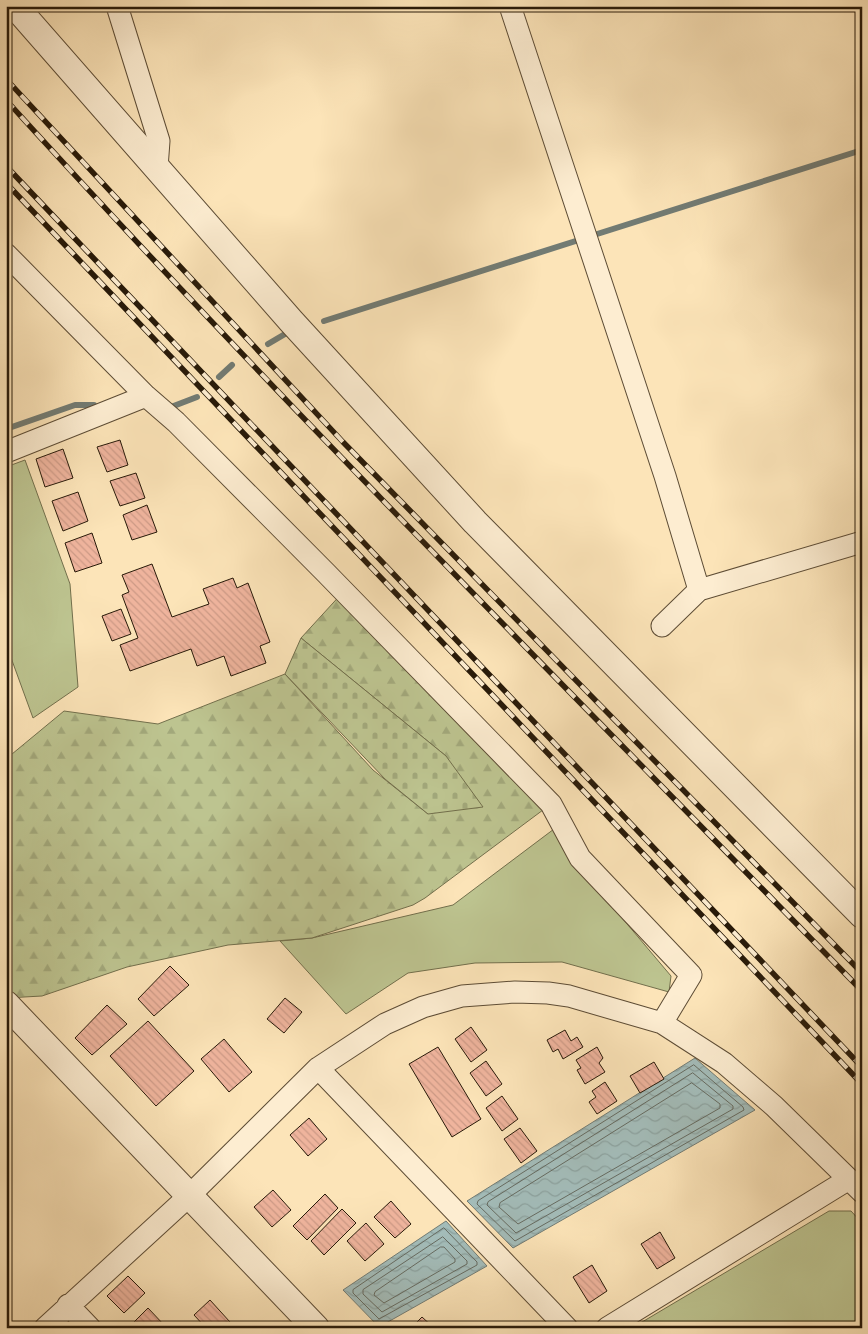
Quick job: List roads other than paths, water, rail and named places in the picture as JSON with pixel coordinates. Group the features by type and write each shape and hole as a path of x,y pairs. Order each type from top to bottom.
{"street":[{"path":"15,6 291,321 475,522 860,910"},
{"path":"117,6 159,141 157,168"},
{"path":"510,6 665,476 699,590"},
{"path":"6,254 146,396 176,422 326,573 551,804 580,858 691,975 662,1023"},
{"path":"6,452 146,396"},
{"path":"662,626 699,590 862,542"},
{"path":"45,1328 189,1196 318,1068 385,1024 423,1007 462,996 515,992 569,996 662,1023 724,1063 774,1106 855,1186 607,1328"},
{"path":"6,1004 316,1328"},
{"path":"318,1068 567,1328"},
{"path":"68,1305 90,1328"}],"water":[{"path":"695,1058 755,1110 513,1248 467,1201"},
{"path":"446,1221 487,1266 379,1327 343,1290"}],"waterway":[{"path":"594,235 862,150"},
{"path":"324,321 582,239"},
{"path":"268,344 285,334"},
{"path":"219,377 232,365"},
{"path":"171,407 197,397"},
{"path":"6,429 75,405 94,405"}],"railway":[{"path":"6,79 343,442 862,973"},
{"path":"6,100 323,438 862,991"},
{"path":"6,166 862,1067"},
{"path":"6,183 862,1084"}]}
